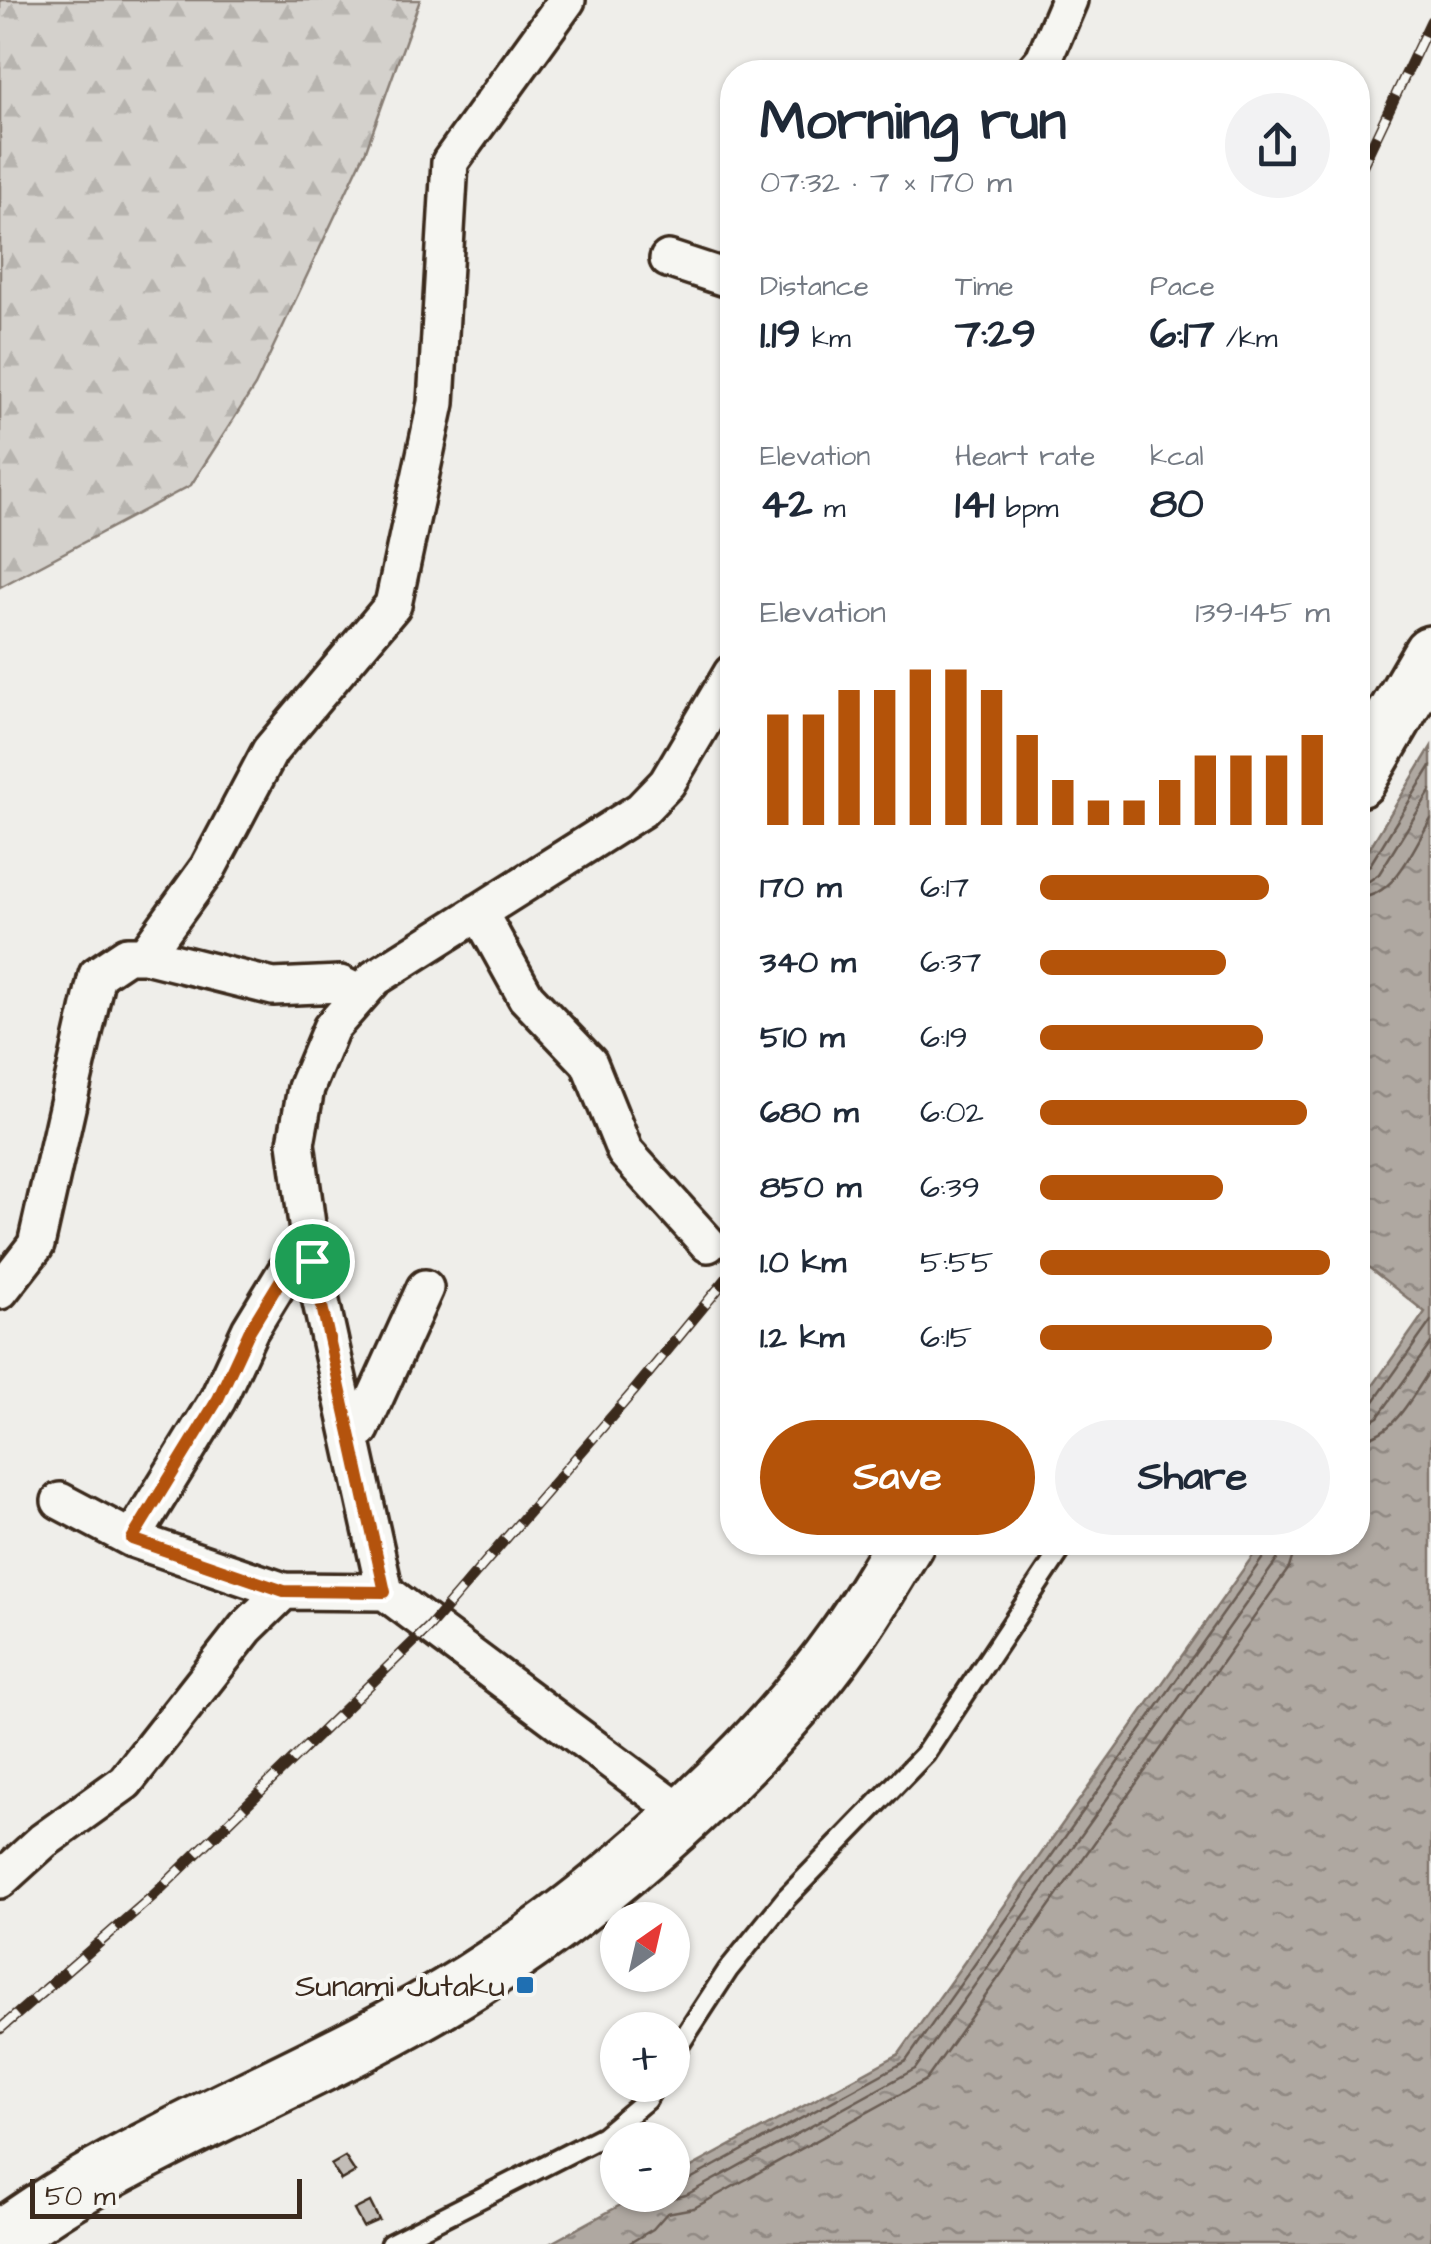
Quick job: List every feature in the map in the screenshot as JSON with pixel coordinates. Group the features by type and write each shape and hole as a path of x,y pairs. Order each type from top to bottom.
{"highway":[{"path":"1370,758 1431,654"},
{"path":"8,2239 76,2189 322,2064 472,1981 574,1909 684,1815 770,1728 844,1640 898,1555"}],"street":[{"path":"145,955 208,868 270,751 394,606 436,403 450,162 568,0"},
{"path":"1043,60 1069,0"},
{"path":"668,259 720,276"},
{"path":"385,1592 312,1261 296,1143 306,1088 331,1028 375,978 640,810 667,783 720,693"},
{"path":"479,912 526,998 589,1063 626,1152 708,1244"},
{"path":"0,1291 36,1245 97,975 126,954 145,955 273,987 340,984 360,994"},
{"path":"132,1539 218,1399 250,1330 286,1271 312,1261"},
{"path":"350,1432 361,1429 425,1288"},
{"path":"60,1501 132,1539 284,1591 385,1592 684,1815"},
{"path":"0,1880 43,1841 125,1782 246,1628 284,1591"}],"lane":[{"path":"690,2028 728,1970 787,1897 925,1754 1057,1555"},
{"path":"390,2244 603,2136 644,2102"}],"green space":[{"path":"0,0 420,0 366,150 255,386 191,485 0,587"}],"water":[{"path":"1431,747 1431,2244 549,2244 608,2212 690,2212 690,2168 899,2054 1253,1555 1370,1555 1370,1390 1425,1312 1370,1268 1370,847"}],"building":[{"path":"345,2157 355,2172 341,2180 331,2165"},
{"path":"370,2202 379,2220 363,2227 354,2210"}],"railway":[{"path":"1370,150 1431,21"},
{"path":"0,2029 155,1894 430,1626 720,1287"}],"place":[{"name":"Sunami Jutaku","path":"525,1985"}],"route":[{"path":"312,1261 385,1592 284,1591 132,1539 218,1399 250,1330 286,1271 312,1261"}]}
